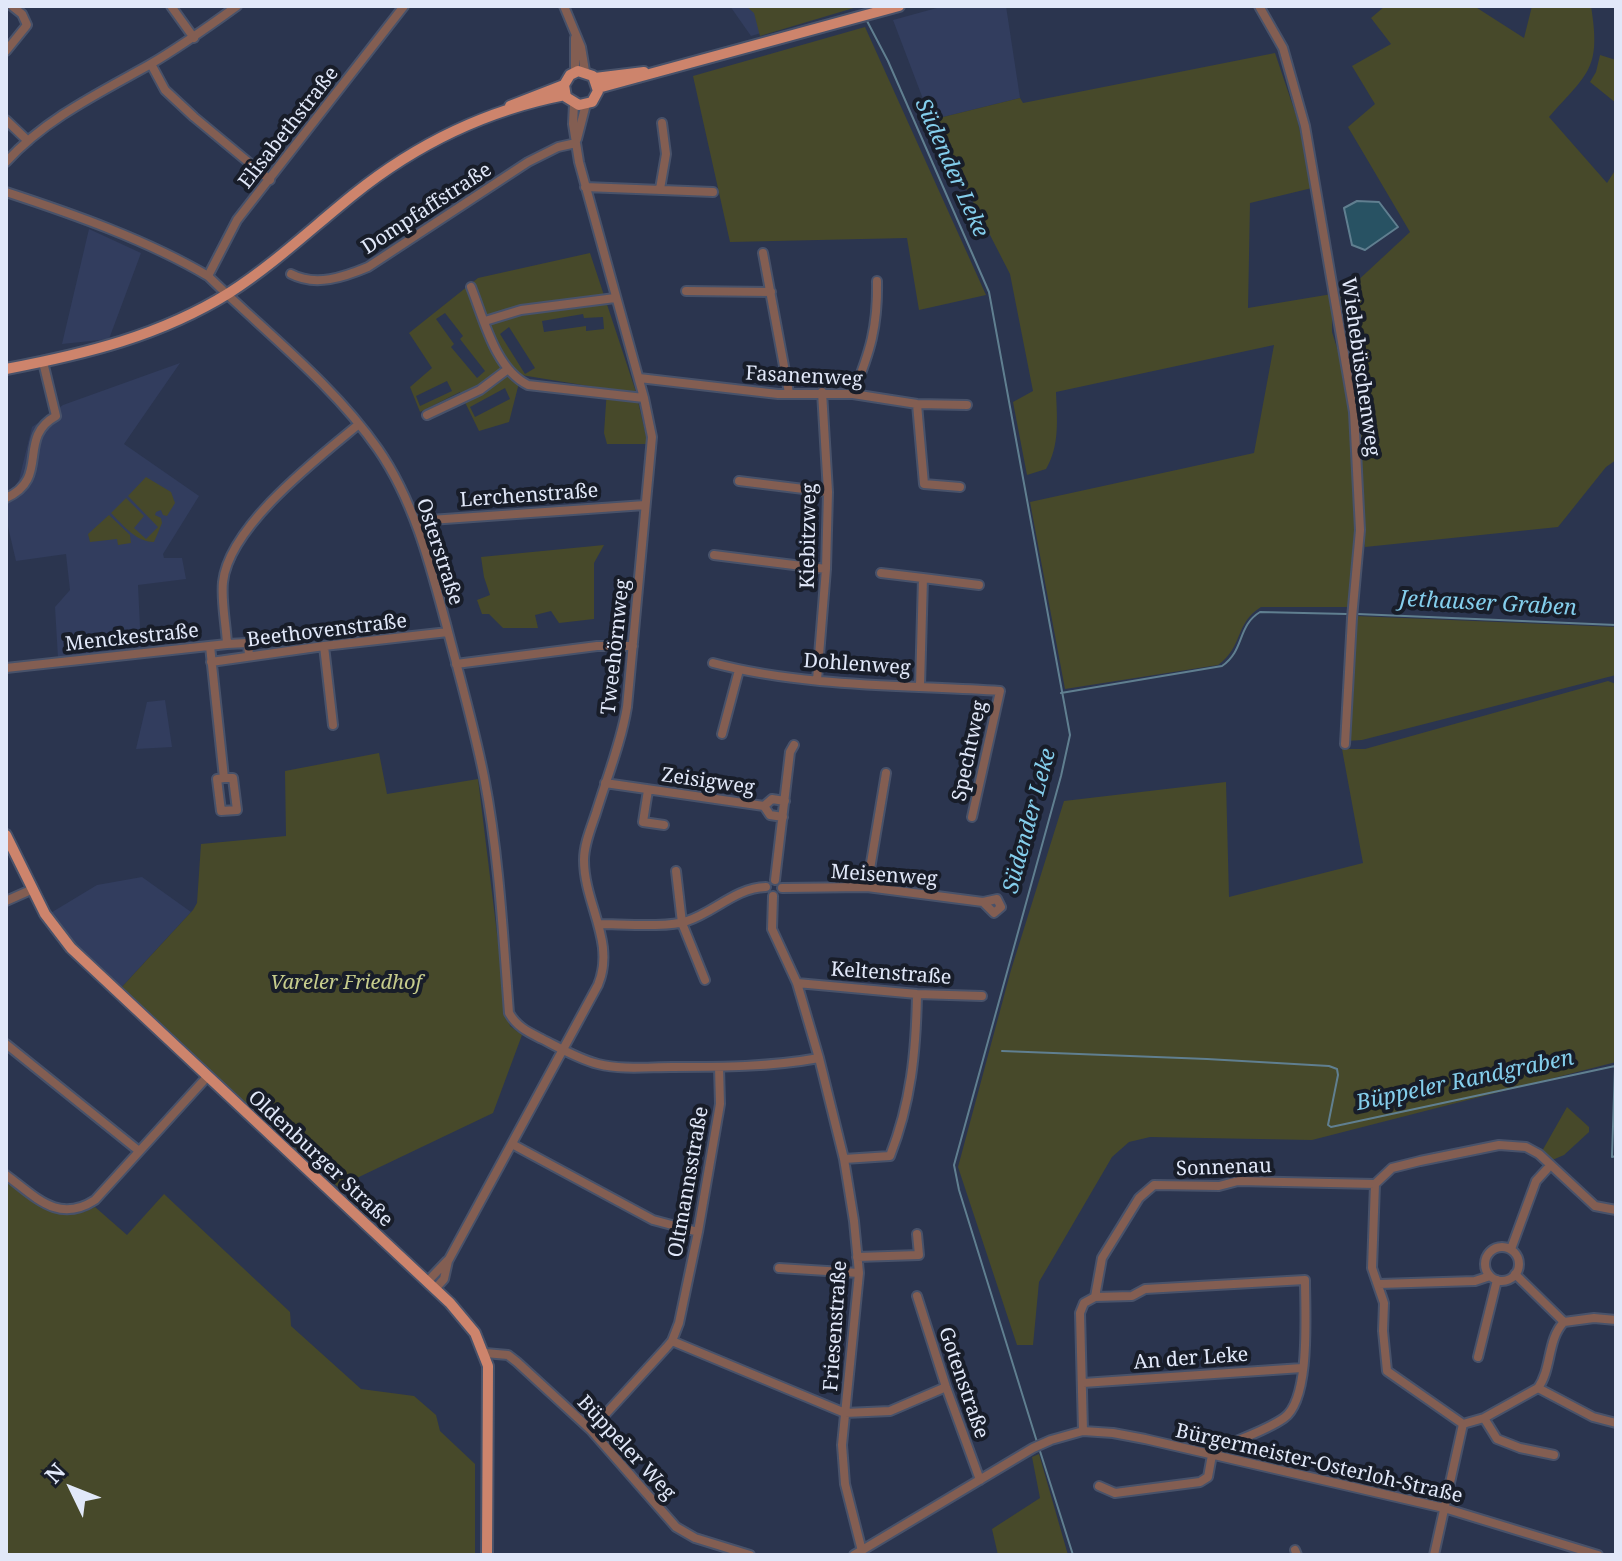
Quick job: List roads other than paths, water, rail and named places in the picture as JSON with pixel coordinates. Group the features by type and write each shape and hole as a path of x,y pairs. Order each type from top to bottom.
{"main road":[{"path":"565,90 568,77 650,72 899,6"},
{"path":"565,90 580,104 594,99 588,77"},
{"path":"6,369 91,352 157,331 227,295 393,166 445,136 501,111 565,90"},
{"name":"Oldenburger Straße","path":"6,835 51,924 71,948 468,1322 485,1353 488,1366 487,1555"}],"street":[{"path":"6,51 27,25 22,14 12,6"},
{"path":"171,6 194,38"},
{"path":"6,162 28,141 72,109 194,38 237,6"},
{"name":"Elisabethstraße","path":"208,276 237,220 404,6"},
{"path":"564,6 581,47 588,77"},
{"name":"Wiehebüschenweg","path":"1259,6 1283,48 1305,126 1354,412 1360,530 1345,744"},
{"path":"151,64 165,90 270,180"},
{"name":"Tweehörnweg","path":"431,1285 448,1261 603,973 604,947 585,874 585,849 625,719 652,437 639,378 585,187 576,143 580,104"},
{"path":"6,120 28,141"},
{"path":"660,189 666,154 662,123"},
{"name":"Dompfaffstraße","path":"291,274 304,281 319,281 346,276 368,267 528,162 558,147 576,143"},
{"path":"585,187 713,192"},
{"name":"Osterstraße","path":"6,192 80,218 186,263 208,276 359,424 380,451 416,521 485,778 501,896 509,1013 522,1029 563,1050"},
{"path":"763,253 789,393"},
{"path":"853,394 877,321 877,281"},
{"path":"471,287 508,369 518,380 528,385 644,398"},
{"path":"686,291 771,292"},
{"path":"485,321 521,310 615,298"},
{"path":"6,498 28,481 33,447 39,432 56,416 43,362"},
{"path":"427,415 480,390 508,369"},
{"name":"Fasanenweg","path":"639,378 789,393 853,394 917,404 967,405"},
{"name":"Kiebitzweg","path":"817,680 826,569 828,492 822,392"},
{"path":"917,404 924,484 960,487"},
{"path":"227,644 222,582 228,562 238,545 261,512 359,424"},
{"path":"739,481 828,492"},
{"name":"Lerchenstraße","path":"416,521 645,505"},
{"path":"714,555 826,569"},
{"path":"881,573 979,585"},
{"path":"920,686 923,578"},
{"name":"Beethovenstraße","path":"211,662 448,632"},
{"name":"Menckestraße","path":"6,668 227,644 248,643 249,656"},
{"path":"210,646 224,778"},
{"path":"324,646 333,725"},
{"path":"456,664 597,646 633,646"},
{"name":"Dohlenweg","path":"713,663 739,670 817,680 1000,691"},
{"path":"722,734 739,670"},
{"name":"Spechtweg","path":"972,817 1000,691"},
{"path":"775,880 790,752 794,745"},
{"path":"867,887 886,773"},
{"name":"Zeisigweg","path":"605,783 764,806 770,815 783,817"},
{"name":"Zeisigweg","path":"648,790 643,822 664,825"},
{"name":"Zeisigweg","path":"764,806 772,799 785,801"},
{"path":"676,871 682,923 705,980"},
{"path":"775,880 782,888 773,896 767,893 766,887 769,881 775,880"},
{"path":"599,924 682,923 708,913 739,892 752,887 766,887"},
{"name":"Meisenweg","path":"782,888 867,887 983,902"},
{"path":"6,901 33,889"},
{"name":"Friesenstraße","path":"773,896 772,929 797,983 844,1159 857,1257 859,1273 842,1445 845,1484 858,1553"},
{"name":"Keltenstraße","path":"797,983 917,994 982,996"},
{"path":"844,1159 890,1156 911,1091 916,1052 917,994"},
{"path":"6,1044 139,1151"},
{"path":"563,1050 611,1066 719,1067 786,1064 819,1058"},
{"name":"Oltmannsstraße","path":"591,1430 672,1341 679,1323 720,1104 719,1067"},
{"path":"6,1175 53,1208 75,1210 95,1200 206,1078"},
{"path":"512,1144 653,1220 698,1232"},
{"path":"1463,1424 1387,1371 1384,1303 1372,1268 1375,1184 1392,1168 1420,1161 1499,1145 1526,1147 1539,1154 1595,1206 1616,1210"},
{"path":"1511,1249 1536,1181 1547,1169"},
{"name":"Sonnenau","path":"1095,1297 1102,1258 1139,1198 1154,1185 1219,1186 1238,1181 1375,1184"},
{"path":"857,1257 919,1255 917,1234"},
{"path":"1379,1284 1494,1278 1504,1281 1515,1274 1519,1261 1511,1249 1503,1246 1488,1253 1486,1269 1494,1278"},
{"path":"779,1268 859,1273"},
{"path":"1515,1274 1564,1322"},
{"path":"1478,1357 1494,1278"},
{"path":"1083,1431 1080,1313 1084,1303 1095,1297 1132,1296 1145,1289 1305,1280 1302,1385 1286,1417 1233,1441 1212,1455 1208,1477 1200,1482 1115,1493 1099,1486"},
{"name":"Gotenstraße","path":"917,1296 980,1480"},
{"path":"1463,1424 1484,1418 1538,1388 1543,1381 1554,1339 1564,1322 1594,1318 1616,1320"},
{"path":"672,1341 845,1413 890,1411 946,1387"},
{"name":"Büppeler Weg","path":"485,1353 508,1355 591,1430 676,1527 695,1538 750,1555"},
{"name":"An der Leke","path":"1083,1383 1302,1368"},
{"path":"1538,1388 1593,1417 1616,1423"},
{"path":"1484,1418 1497,1439 1520,1448 1554,1455"},
{"path":"1434,1555 1463,1424"},
{"name":"Bürgermeister-Osterloh-Straße","path":"980,1480 1045,1442 1083,1431 1113,1433 1444,1508 1598,1555"},
{"path":"858,1553 980,1480"}],"waterway":[{"name":"Südender Leke","path":"866,19 888,61 989,292 1070,735 954,1165 1037,1442"},
{"name":"Jethauser Graben","path":"1061,693 1222,666 1234,653 1248,624 1260,612 1347,614"},
{"name":"Jethauser Graben","path":"1358,614 1616,625"},
{"name":"Büppeler Randgraben","path":"1002,1051 1329,1066 1337,1069 1338,1075 1328,1125 1331,1127 1615,1066 1612,1157 1616,1156"},
{"name":"Südender Leke","path":"1039,1448 1073,1555"}],"park label":[{"name":"Vareler Friedhof","path":"346,983"}]}
